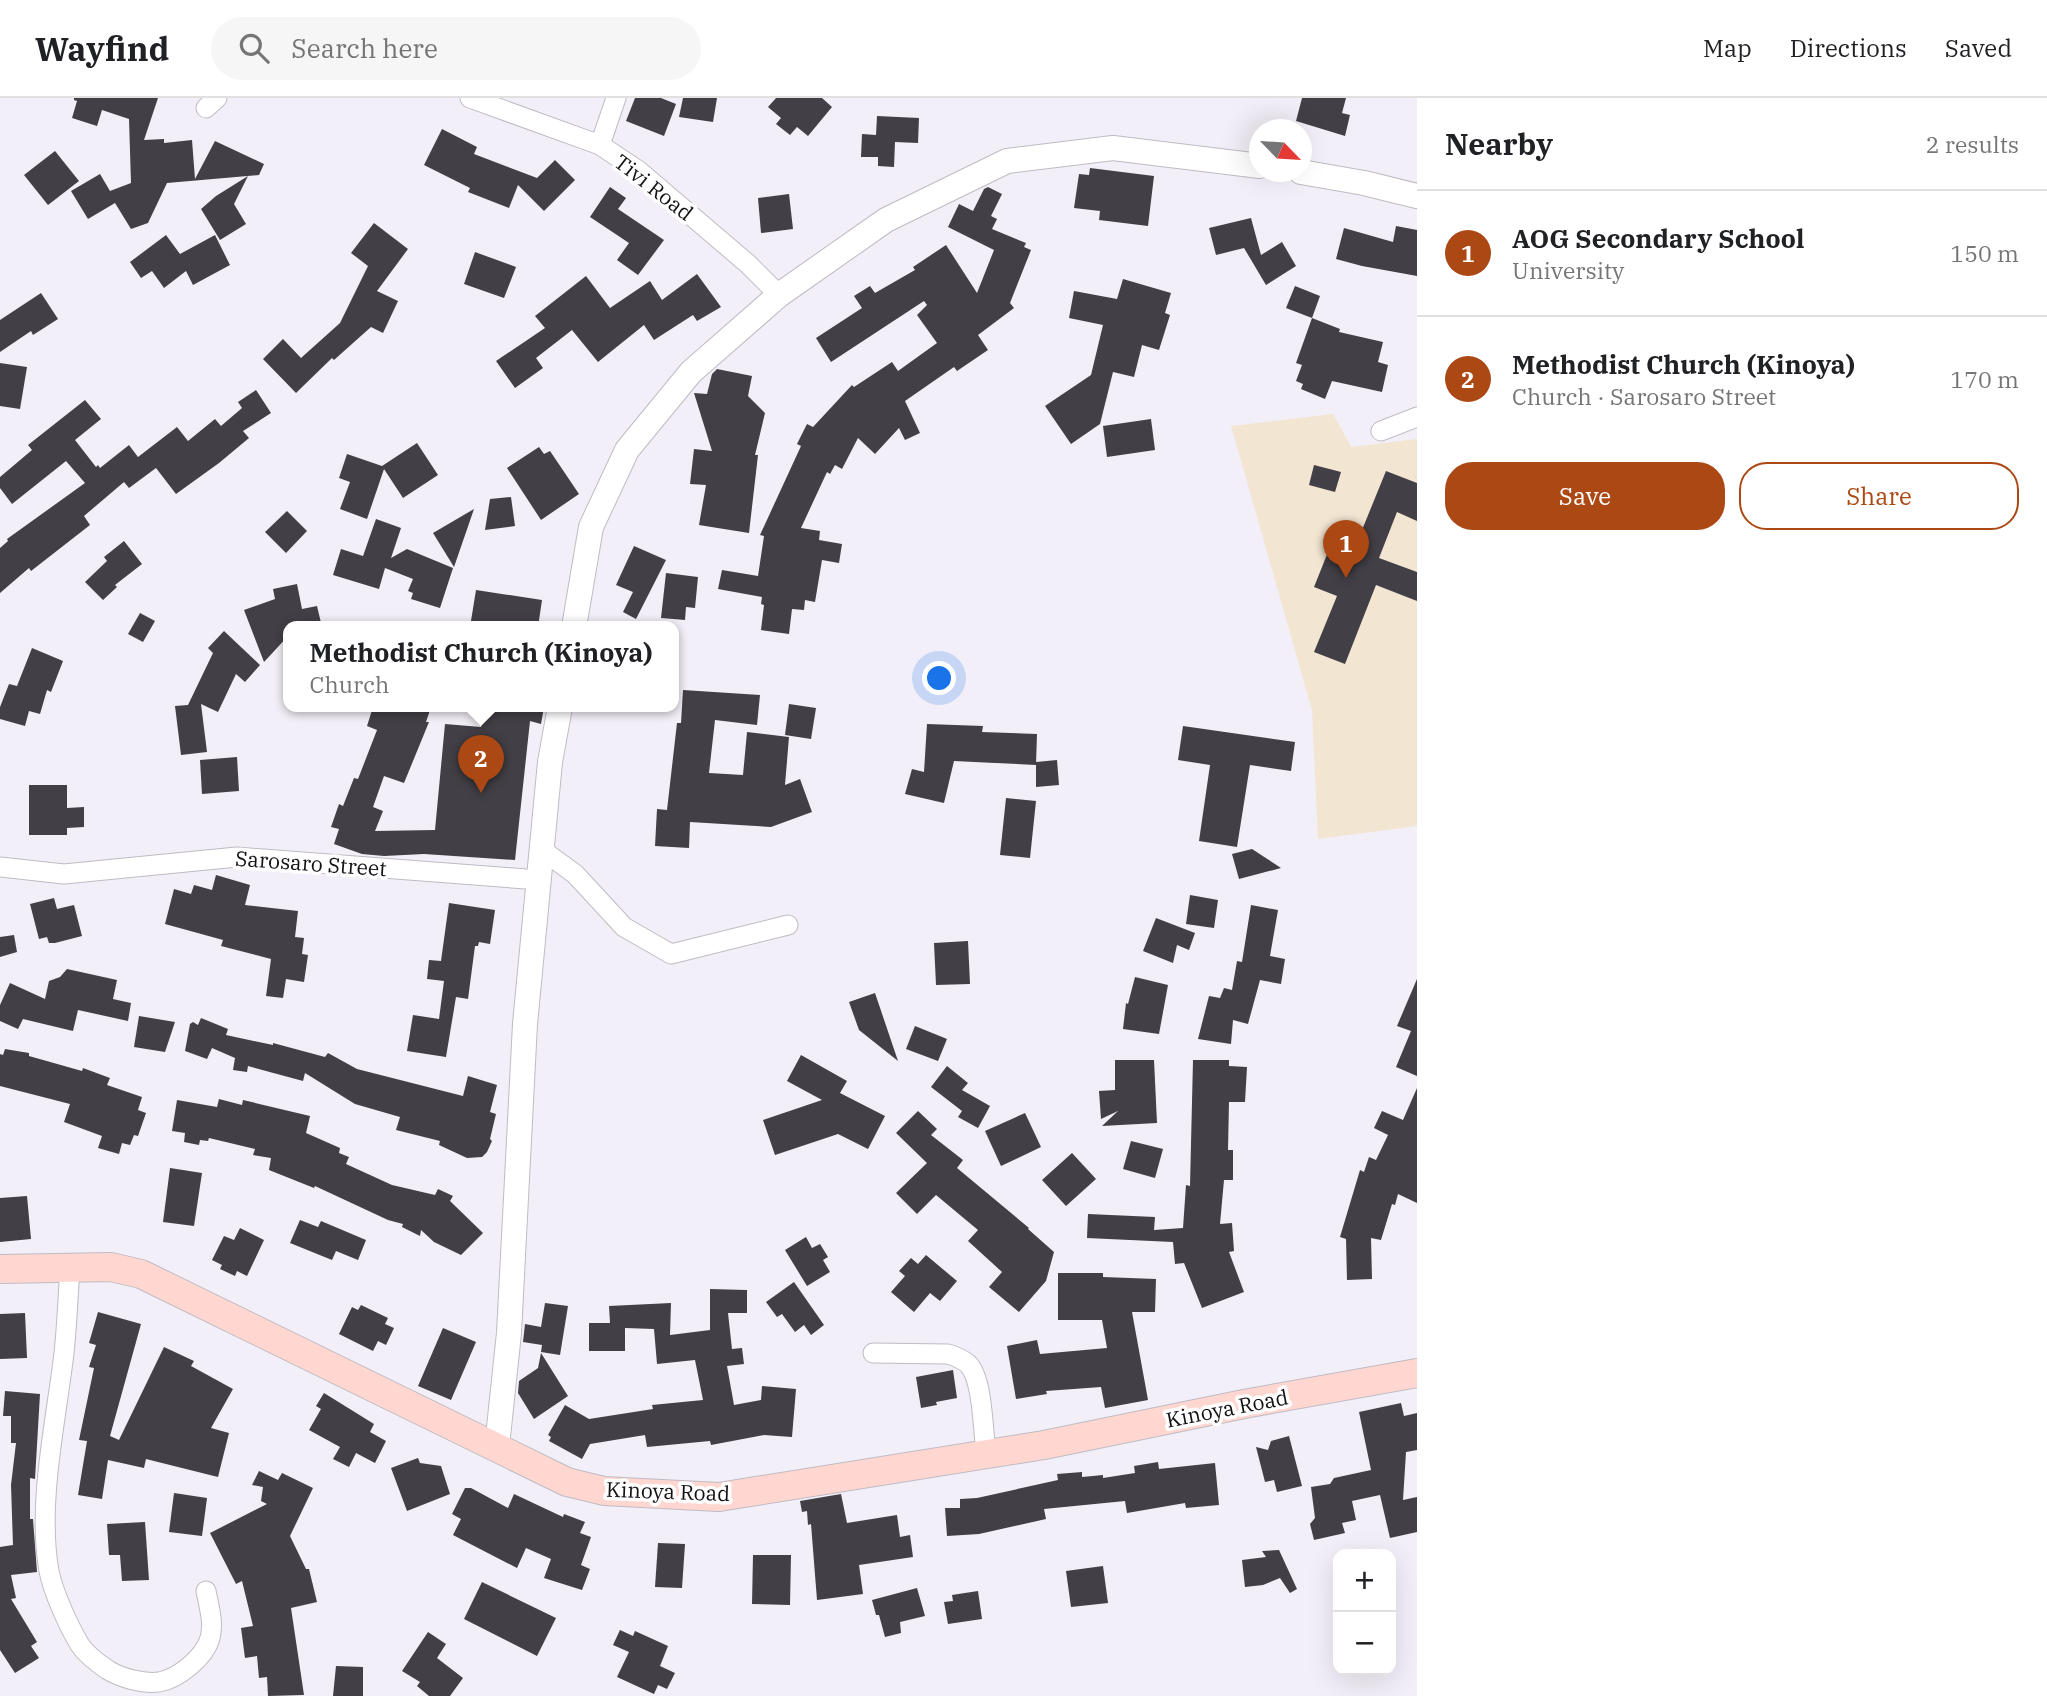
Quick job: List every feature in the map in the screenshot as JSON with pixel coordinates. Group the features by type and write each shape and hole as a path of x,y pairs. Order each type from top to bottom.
{"main road":[{"name":"Kinoya Road","path":"0,1269 111,1267 141,1274 567,1482 604,1491 719,1497 1044,1445 1244,1404 1417,1373"}],"street":[{"name":"Tivi Road","path":"470,98 600,145 639,171 748,264 779,295"},
{"path":"600,145 616,98"},
{"path":"575,621 591,527 627,450 691,372 779,295 886,220 1007,161 1113,148 1249,165"},
{"path":"1312,174 1417,196"},
{"path":"1381,431 1417,417"},
{"path":"497,1446 509,1333 525,1024 551,762 559,712"},
{"path":"542,850 575,874 624,927 671,954 788,925"},
{"name":"Sarosaro Street","path":"0,867 64,874 237,857 539,880"},
{"path":"70,1268 64,1351 46,1511 49,1572 62,1607 81,1647 109,1670 132,1680 160,1682 186,1669 201,1656 209,1640 212,1621 206,1591"},
{"path":"873,1353 948,1354 970,1365 977,1378 986,1453"}],"shaded area":[{"path":"1333,414 1351,447 1417,439 1417,826 1318,839 1312,710 1231,426"}],"building":[{"path":"74,98 158,98 144,140 164,139 164,143 192,140 195,179 215,141 264,164 259,175 167,183 148,223 131,229 115,203 88,219 71,191 100,174 110,191 131,183 129,119 102,110 97,126 72,118 77,101"},
{"path":"635,98 661,98 676,104 664,136 626,121"},
{"path":"683,98 717,98 713,122 679,117"},
{"path":"776,98 822,98 832,107 808,136 797,127 790,135 776,124 781,118 768,107"},
{"path":"1302,98 1346,98 1342,113 1350,115 1345,136 1312,126 1312,119 1297,119"},
{"path":"877,116 919,118 918,143 895,142 894,167 878,166 878,157 861,157 862,134 876,135"},
{"path":"442,129 477,147 474,154 537,178 555,160 575,180 544,211 518,185 509,208 468,192 470,188 424,165"},
{"path":"55,151 79,181 48,205 24,175"},
{"path":"1090,168 1154,176 1148,226 1099,220 1100,211 1074,208 1079,174 1089,175"},
{"path":"248,176 234,204 246,224 220,240 201,209"},
{"path":"610,187 626,198 618,209 664,240 638,275 617,260 629,243 590,217"},
{"path":"988,187 1002,194 991,216 997,219 992,229 1026,243 1024,247 1031,250 1010,303 1014,308 978,335 988,350 957,371 954,367 905,401 920,433 905,440 899,428 875,454 858,438 842,469 835,465 830,474 827,472 801,528 820,531 819,540 842,544 839,563 822,560 815,602 805,600 804,610 792,609 789,634 761,630 764,605 761,604 762,597 718,589 722,570 758,576 764,536 760,535 801,446 797,444 807,424 813,427 852,385 854,387 892,362 898,371 937,343 917,315 927,305 924,301 831,362 816,338 862,308 854,296 870,286 875,293 915,270 913,267 946,245 977,293 994,250 948,227 959,204 973,211 984,189"},
{"path":"789,194 793,229 761,233 758,198"},
{"path":"1251,218 1261,255 1282,242 1296,266 1266,285 1244,248 1216,255 1209,228"},
{"path":"374,223 408,249 377,291 398,301 383,333 371,327 334,360 332,358 296,393 263,359 283,339 301,358 340,323 368,266 351,253"},
{"path":"1396,226 1417,230 1417,276 1336,259 1344,228 1393,242"},
{"path":"166,235 180,254 215,235 230,265 193,285 186,271 164,288 152,271 141,278 130,262"},
{"path":"475,252 516,267 504,298 464,284"},
{"path":"697,274 721,307 697,321 693,315 654,340 644,325 598,362 572,330 536,358 543,368 515,388 496,361 545,328 535,316 586,276 610,308 650,281 662,300"},
{"path":"1123,279 1171,293 1165,313 1170,315 1159,350 1142,345 1134,377 1113,372 1100,424 1071,444 1045,406 1091,375 1103,325 1069,318 1074,291 1117,299"},
{"path":"1295,286 1320,296 1312,318 1286,308"},
{"path":"41,293 58,319 33,335 31,331 0,352 0,320"},
{"path":"1312,318 1340,329 1339,332 1383,342 1378,362 1388,365 1382,392 1332,381 1325,399 1301,389 1303,384 1296,381 1302,365 1296,363"},
{"path":"0,363 27,367 20,409 0,406"},
{"path":"717,369 752,376 748,396 765,413 755,455 758,455 749,533 699,525 706,485 690,484 694,449 712,451 694,393 707,394 712,374"},
{"path":"256,390 271,413 243,431 249,438 219,463 176,494 156,468 129,488 124,482 84,516 90,525 31,571 29,568 0,593 0,548 7,539 85,483 66,461 12,504 0,488 0,477 32,450 28,445 85,400 101,419 75,440 96,467 98,465 100,468 129,445 138,457 177,427 188,441 215,419 221,426 242,408 238,402"},
{"path":"1151,419 1155,450 1107,457 1103,426"},
{"path":"417,443 438,475 403,498 384,469 367,519 340,509 350,482 339,478 347,454 382,466"},
{"path":"539,447 544,454 550,451 579,494 541,520 507,468"},
{"path":"1314,465 1341,472 1335,492 1309,485"},
{"path":"1386,471 1417,483 1417,521 1397,512 1379,558 1417,572 1417,601 1376,585 1345,664 1314,652 1337,596 1314,587 1340,522 1362,530"},
{"path":"511,497 515,526 485,530 490,499"},
{"path":"474,509 454,567 433,533"},
{"path":"287,511 307,531 286,553 265,532"},
{"path":"376,519 401,528 391,558 407,549 453,568 440,608 411,599 413,593 408,591 413,579 385,568 379,589 333,575 341,549 363,556"},
{"path":"124,541 142,564 115,585 117,587 103,600 85,582 107,561 104,557"},
{"path":"634,546 666,560 636,619 623,612 633,592 616,585"},
{"path":"666,573 698,577 695,608 686,607 685,620 661,618"},
{"path":"297,584 302,609 317,606 321,621 283,621 283,641 264,662 244,610 275,599 273,589"},
{"path":"476,590 542,600 539,621 471,621"},
{"path":"140,613 155,621 143,642 128,634"},
{"path":"224,631 260,665 245,682 236,674 218,712 201,704 207,752 181,755 175,706 188,705 213,653 208,648"},
{"path":"32,648 63,661 51,692 47,690 40,714 29,711 25,726 0,719 0,707 9,684 17,686"},
{"path":"683,690 760,695 757,725 715,720 709,773 743,775 747,732 789,737 785,785 800,779 812,812 771,827 690,822 689,848 655,846 657,809 667,810 677,723 681,723"},
{"path":"789,704 816,708 811,739 785,735"},
{"path":"371,712 429,712 426,722 429,722 404,783 384,776 373,807 383,811 375,831 435,830 445,724 481,727 484,712 543,712 541,724 530,721 515,860 424,854 384,856 362,854 334,844 339,829 331,827 339,804 343,806 354,778 358,779 377,730 367,726"},
{"path":"927,724 983,726 982,732 1037,734 1036,765 954,761 944,803 905,794 912,769 924,772"},
{"path":"1183,726 1295,742 1291,771 1250,765 1237,847 1199,841 1210,765 1178,760"},
{"path":"237,757 239,791 202,794 200,760"},
{"path":"1057,760 1059,785 1036,787 1036,762"},
{"path":"29,785 67,785 67,808 84,807 84,827 67,828 67,835 29,835"},
{"path":"1006,798 1036,801 1030,858 1000,855"},
{"path":"1252,849 1281,868 1239,879 1232,854"},
{"path":"216,875 250,885 245,905 298,911 295,937 304,938 302,954 308,955 304,982 286,979 283,998 266,996 271,959 221,946 223,940 165,924 174,889 191,894 194,885 212,890"},
{"path":"1190,895 1218,900 1214,928 1186,924"},
{"path":"54,898 57,909 74,905 82,936 55,943 49,943 47,937 39,939 30,904"},
{"path":"449,903 495,910 490,944 479,942 478,946 475,946 468,999 456,997 446,1057 407,1051 413,1015 439,1019 444,981 427,979 429,960 441,961"},
{"path":"1251,905 1278,910 1270,956 1285,959 1281,984 1260,980 1248,1024 1233,1020 1231,1044 1198,1039 1209,996 1220,998 1224,988 1232,990 1237,961 1242,962"},
{"path":"1156,918 1195,933 1189,950 1177,945 1173,963 1143,951"},
{"path":"14,935 17,952 0,957 0,937"},
{"path":"968,941 970,984 936,985 934,943"},
{"path":"67,969 117,980 113,999 131,1003 128,1021 78,1010 73,1031 23,1019 18,1029 0,1021 0,1005 10,983 45,999 49,981 60,977"},
{"path":"1135,977 1168,985 1159,1034 1123,1029 1126,1003 1128,1004"},
{"path":"1417,979 1417,1076 1396,1067 1411,1031 1397,1026"},
{"path":"875,993 898,1061 859,1030 849,1002"},
{"path":"139,1016 175,1022 165,1052 134,1047"},
{"path":"201,1018 228,1029 226,1035 273,1043 325,1057 328,1053 357,1069 463,1096 468,1076 497,1085 490,1112 496,1114 490,1139 492,1141 482,1157 467,1158 439,1145 440,1141 396,1130 400,1117 355,1104 305,1073 303,1081 248,1066 247,1072 233,1070 235,1058 212,1048 207,1059 185,1051 190,1024 193,1022 198,1025"},
{"path":"915,1026 947,1039 938,1061 906,1049"},
{"path":"5,1049 29,1053 29,1056 82,1071 83,1068 110,1078 107,1085 142,1097 138,1110 146,1113 138,1136 134,1135 130,1145 122,1143 119,1154 98,1148 102,1136 64,1122 70,1104 0,1086 0,1054 3,1055"},
{"path":"801,1055 847,1081 840,1093 885,1116 868,1149 838,1134 775,1155 763,1120 822,1100 787,1081"},
{"path":"1115,1060 1154,1060 1157,1123 1102,1126 1118,1111 1101,1119 1099,1091 1115,1090"},
{"path":"1193,1060 1229,1060 1229,1066 1247,1067 1245,1102 1229,1102 1228,1150 1233,1150 1233,1180 1224,1180 1220,1224 1232,1223 1234,1251 1229,1252 1244,1292 1202,1308 1184,1263 1175,1264 1173,1242 1087,1238 1088,1214 1155,1217 1154,1230 1183,1228 1186,1185 1190,1186"},
{"path":"947,1066 968,1083 962,1090 990,1106 978,1128 958,1117 962,1111 931,1087"},
{"path":"1417,1088 1417,1203 1398,1194 1395,1205 1392,1204 1381,1240 1371,1238 1372,1279 1347,1280 1346,1239 1340,1237 1360,1170 1364,1172 1369,1157 1376,1160 1388,1135 1374,1128 1382,1111 1403,1120"},
{"path":"219,1099 242,1105 243,1100 310,1116 306,1133 340,1148 339,1153 349,1157 346,1164 392,1185 435,1195 438,1189 453,1196 450,1201 483,1233 461,1255 434,1242 421,1230 420,1236 402,1227 403,1224 388,1220 315,1186 314,1188 269,1170 271,1158 253,1155 255,1149 209,1138 208,1141 200,1140 199,1145 184,1142 185,1133 172,1131 177,1100 217,1107"},
{"path":"918,1111 937,1129 931,1135 963,1160 957,1168 1054,1252 1046,1281 1019,1312 989,1287 1002,1272 968,1241 978,1230 936,1195 917,1214 896,1193 927,1163 896,1133"},
{"path":"1025,1113 1041,1147 1001,1166 985,1131"},
{"path":"1131,1141 1163,1149 1155,1178 1123,1169"},
{"path":"1072,1153 1096,1179 1066,1206 1042,1180"},
{"path":"170,1168 202,1173 194,1226 163,1222"},
{"path":"27,1196 31,1239 0,1242 0,1198"},
{"path":"300,1220 318,1227 321,1221 366,1240 358,1260 336,1251 332,1260 290,1243"},
{"path":"240,1228 264,1240 247,1276 237,1271 235,1276 220,1269 222,1265 212,1260 224,1236 234,1240"},
{"path":"806,1237 812,1248 820,1244 828,1257 823,1260 830,1272 807,1286 785,1250"},
{"path":"926,1255 957,1281 940,1301 930,1293 914,1312 891,1292 905,1276 899,1271 911,1258 918,1264"},
{"path":"1058,1273 1103,1273 1103,1277 1156,1279 1155,1312 1132,1312 1148,1400 1105,1408 1101,1387 1046,1391 1047,1394 1016,1399 1007,1346 1037,1340 1040,1354 1107,1348 1102,1320 1058,1320"},
{"path":"794,1282 824,1325 811,1335 804,1325 795,1332 782,1314 777,1317 766,1302"},
{"path":"710,1289 747,1290 747,1313 728,1313 732,1349 742,1348 744,1364 727,1366 734,1405 761,1400 762,1386 796,1389 792,1437 764,1435 711,1445 710,1441 647,1447 645,1435 590,1444 582,1459 549,1441 551,1437 548,1435 565,1405 589,1419 653,1409 652,1405 703,1400 695,1360 657,1364 654,1329 625,1328 625,1351 589,1351 589,1323 610,1323 609,1306 671,1303 670,1335 710,1330"},
{"path":"545,1303 568,1306 560,1355 541,1352 542,1345 523,1342 525,1324 541,1327"},
{"path":"361,1305 388,1318 385,1324 394,1328 386,1345 378,1341 373,1351 339,1334 352,1307 358,1310"},
{"path":"98,1312 141,1324 110,1436 119,1440 164,1347 194,1361 191,1366 233,1389 211,1428 229,1433 218,1477 146,1459 144,1468 108,1460 102,1499 78,1495 87,1441 79,1440 94,1368 89,1367 96,1345 89,1343"},
{"path":"25,1313 27,1358 0,1359 0,1314"},
{"path":"443,1328 476,1342 451,1400 418,1386"},
{"path":"541,1353 568,1396 534,1419 518,1393 519,1381 538,1368"},
{"path":"953,1370 957,1398 921,1408 916,1377"},
{"path":"5,1391 40,1394 35,1479 30,1478 30,1519 33,1519 37,1572 11,1575 16,1598 11,1599 37,1642 31,1646 39,1658 15,1673 0,1650 0,1547 13,1545 11,1485 16,1443 11,1443 11,1416 3,1416"},
{"path":"324,1393 374,1424 370,1432 386,1441 375,1463 356,1453 349,1467 333,1459 340,1447 309,1430 321,1409 316,1406"},
{"path":"1401,1403 1404,1416 1417,1413 1417,1450 1406,1452 1403,1500 1417,1497 1417,1532 1390,1538 1380,1495 1352,1501 1356,1520 1342,1523 1345,1533 1314,1540 1310,1524 1315,1518 1311,1487 1330,1484 1334,1478 1371,1470 1359,1412"},
{"path":"1289,1436 1302,1486 1277,1492 1274,1480 1265,1482 1256,1447 1268,1450 1271,1441"},
{"path":"418,1458 420,1463 441,1466 450,1494 407,1511 391,1468"},
{"path":"1158,1462 1159,1469 1215,1463 1219,1505 1186,1508 1185,1503 1127,1513 1125,1501 1044,1509 1046,1519 979,1534 947,1536 945,1508 960,1508 960,1499 977,1498 1058,1480 1057,1474 1082,1472 1082,1477 1103,1475 1103,1478 1135,1473 1134,1466"},
{"path":"259,1471 278,1480 282,1473 313,1488 290,1536 306,1569 309,1569 317,1602 291,1608 304,1695 268,1696 267,1677 259,1678 257,1656 245,1658 241,1628 253,1626 242,1581 236,1584 210,1533 267,1504 261,1501 263,1487 252,1485"},
{"path":"465,1488 471,1488 508,1508 514,1494 563,1517 564,1514 585,1522 580,1533 591,1537 581,1565 590,1569 582,1590 544,1578 551,1559 526,1548 517,1568 453,1535 461,1519 452,1514"},
{"path":"174,1493 207,1498 202,1536 169,1532"},
{"path":"841,1494 847,1523 897,1515 900,1537 910,1535 913,1557 859,1565 863,1594 817,1600 811,1524 808,1525 807,1511 802,1512 800,1501"},
{"path":"145,1522 149,1580 122,1581 120,1555 109,1555 107,1524"},
{"path":"658,1543 685,1544 682,1588 655,1587"},
{"path":"1279,1550 1297,1589 1290,1593 1280,1578 1263,1585 1245,1587 1242,1560 1266,1557 1262,1551"},
{"path":"753,1555 791,1555 790,1605 752,1604"},
{"path":"1103,1566 1108,1603 1071,1607 1066,1571"},
{"path":"482,1582 556,1618 537,1656 464,1619"},
{"path":"917,1588 925,1616 900,1622 901,1633 885,1637 872,1600"},
{"path":"978,1591 982,1619 948,1624 944,1602 953,1601 952,1595"},
{"path":"620,1630 633,1636 635,1631 668,1646 660,1666 675,1673 667,1689 658,1685 654,1694 617,1677 629,1652 613,1645"},
{"path":"428,1632 446,1644 437,1658 463,1678 450,1696 429,1696 417,1686 420,1682 402,1671"},
{"path":"336,1666 363,1667 363,1696 333,1696"}],"place":[{"name":"AOG Secondary School","path":"1346,578"},
{"name":"Methodist Church (Kinoya)","path":"481,793"}]}
